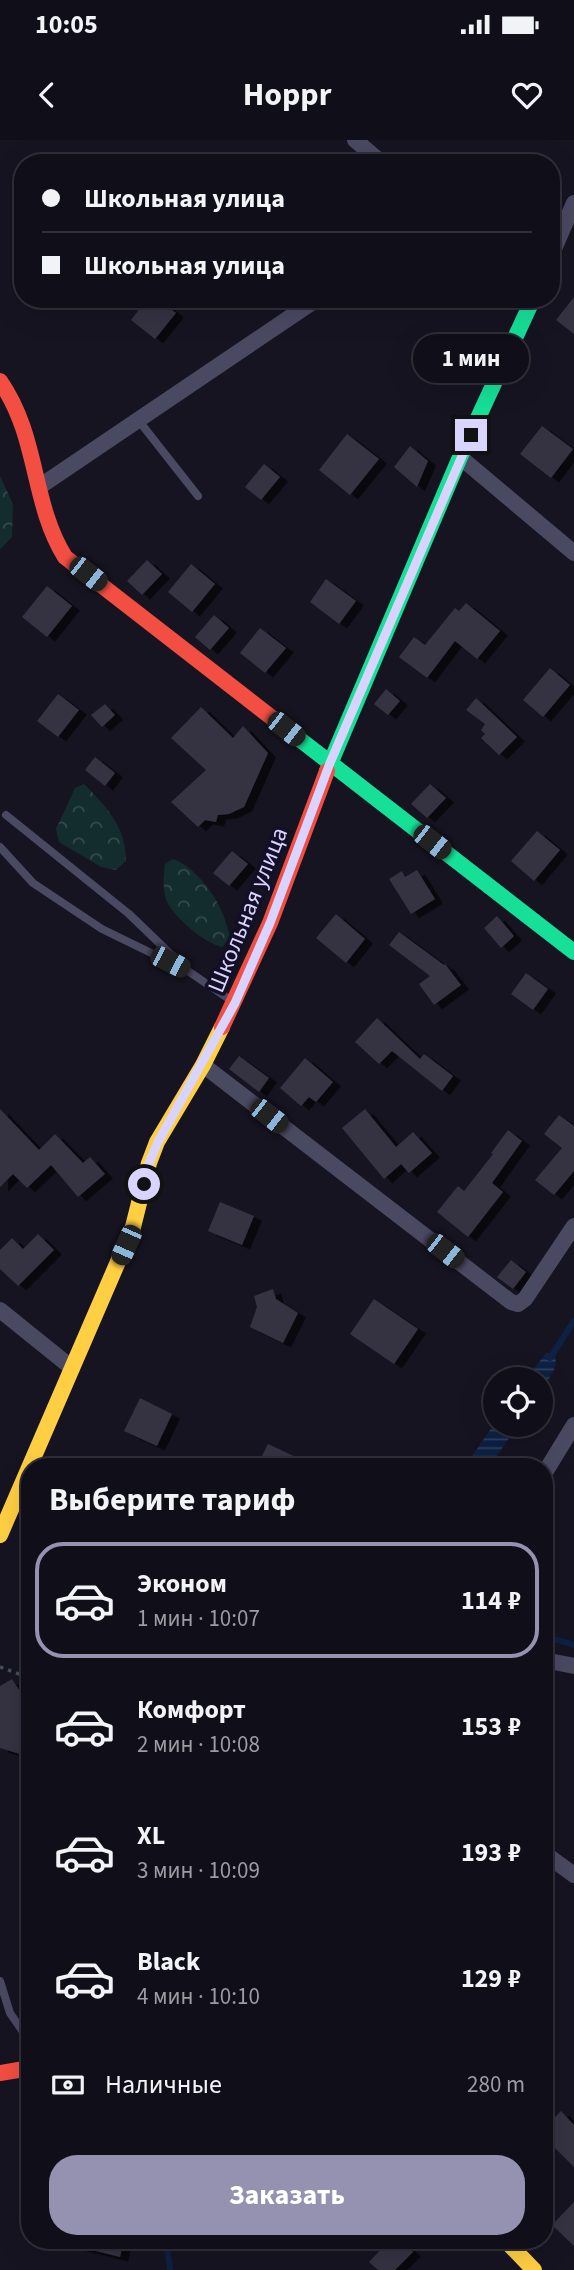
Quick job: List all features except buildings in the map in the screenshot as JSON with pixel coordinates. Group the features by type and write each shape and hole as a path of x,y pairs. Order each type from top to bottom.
{"street":[{"path":"355,140 371,154"},
{"path":"560,236 573,208"},
{"path":"38,487 304,308"},
{"name":"Школьная улица","path":"33,1458 133,1227 149,1163 158,1142 235,1003 270,923 330,763 460,457 529,308"},
{"path":"0,381 12,398 32,450 44,516 55,543 65,557 574,952"},
{"path":"460,457 574,553"},
{"path":"203,1065 511,1302 519,1304 525,1299 574,1226"},
{"path":"0,1310 72,1368"},
{"path":"553,1459 574,1424"},
{"name":"Школьная улица","path":"0,1535 21,1486"},
{"path":"553,1662 574,1666"},
{"path":"553,1860 574,1875"},
{"path":"0,2073 21,2070"},
{"path":"514,2249 534,2270"}],"lane":[{"path":"139,421 198,496"},
{"path":"6,815 129,914 188,971"},
{"path":"0,847 33,883 102,929 188,971 235,1003"},
{"path":"0,1981 10,2013 21,2029"}],"path":[{"path":"0,1667 21,1675"}],"green space":[{"path":"0,476 13,504 12,537 0,549"},
{"path":"84,784 114,818 123,838 126,861 116,870 101,867 59,842 56,829 75,788"},
{"path":"173,859 184,864 202,881 217,903 230,938 222,947 193,931 167,903 164,869 165,864"}],"water":[{"path":"546,1353 554,1353 556,1363 553,1372 553,1367 535,1367"},
{"path":"485,1437 510,1437 495,1458 471,1458"}],"waterway":[{"path":"550,1358 574,1321"},
{"path":"553,1639 574,1645"},
{"path":"167,2249 170,2270"}],"traffic: fast":[{"path":"327,771 460,457 529,308"},
{"path":"280,724 574,952"}],"traffic: slow":[{"path":"33,1458 133,1227 157,1142 203,1065 222,1027"},
{"path":"0,1535 21,1486"},
{"path":"514,2249 534,2270"}],"traffic: jam":[{"path":"0,381 22,424 46,514 65,557 280,724"},
{"path":"222,1027 270,923 327,771"},
{"path":"0,2073 21,2070"}],"route":[{"path":"144,1184 158,1142 235,1003 270,923 330,763 471,435"}]}
